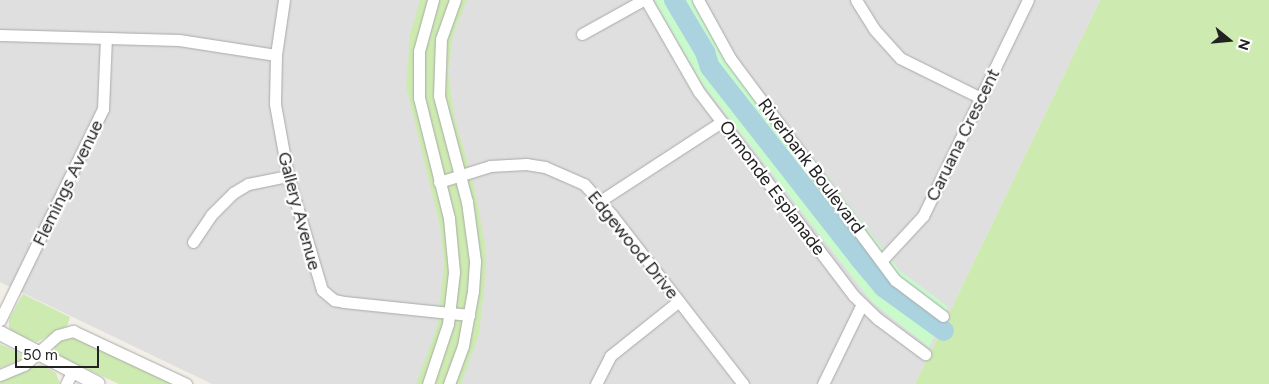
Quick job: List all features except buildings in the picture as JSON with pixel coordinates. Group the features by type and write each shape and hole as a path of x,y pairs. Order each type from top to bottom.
{"street":[{"name":"Gallery Avenue","path":"284,0 276,55 275,104 288,176 318,283 327,296 344,302 469,316"},
{"path":"428,384 440,353 450,313 454,272 453,244 422,117 418,75 419,52 433,0"},
{"path":"449,384 469,316 475,261 461,175 445,127 438,73 442,39 455,0"},
{"path":"582,34 644,0"},
{"name":"Ormonde Esplanade","path":"644,0 689,76 721,122 862,304 925,354"},
{"name":"Riverbank Boulevard","path":"698,0 730,58 895,280 942,316"},
{"name":"Caruana Crescent","path":"882,260 923,216 1028,0"},
{"path":"862,2 874,28 900,58 981,98"},
{"path":"0,35 188,40 276,55"},
{"name":"Flemings Avenue","path":"0,320 100,116 106,91 106,38"},
{"path":"600,201 721,122"},
{"name":"Edgewood Drive","path":"439,182 506,164 545,167 584,184 600,201 743,384"},
{"path":"193,242 211,215 233,193 248,184 288,176"},
{"path":"596,384 610,356 679,301"},
{"path":"823,384 862,304"},
{"path":"0,375 24,365 40,354 58,335 73,331 186,384"},
{"path":"0,333 40,354 69,378 98,384"}],"shaded area":[{"path":"0,0 1100,0 915,384 212,384 0,282"}],"green space":[{"path":"420,0 467,0 453,35 448,72 455,119 474,185 485,244 486,271 479,334 461,384 416,384 437,327 444,264 440,227 406,86 410,34"},
{"path":"654,0 702,0 737,60 900,271 948,307 929,347 872,302 701,82"},
{"path":"1100,0 1269,0 1269,384 915,384"},
{"path":"23,294 70,317 67,326 37,342 14,334 9,328 9,319"},
{"path":"73,335 176,384 119,384 57,355 53,345"},
{"path":"0,344 27,357 0,368"},
{"path":"41,364 56,373 60,384 0,384 0,380"}],"waterway":[{"path":"674,0 705,52 710,67 859,258 883,287 944,331"}]}
